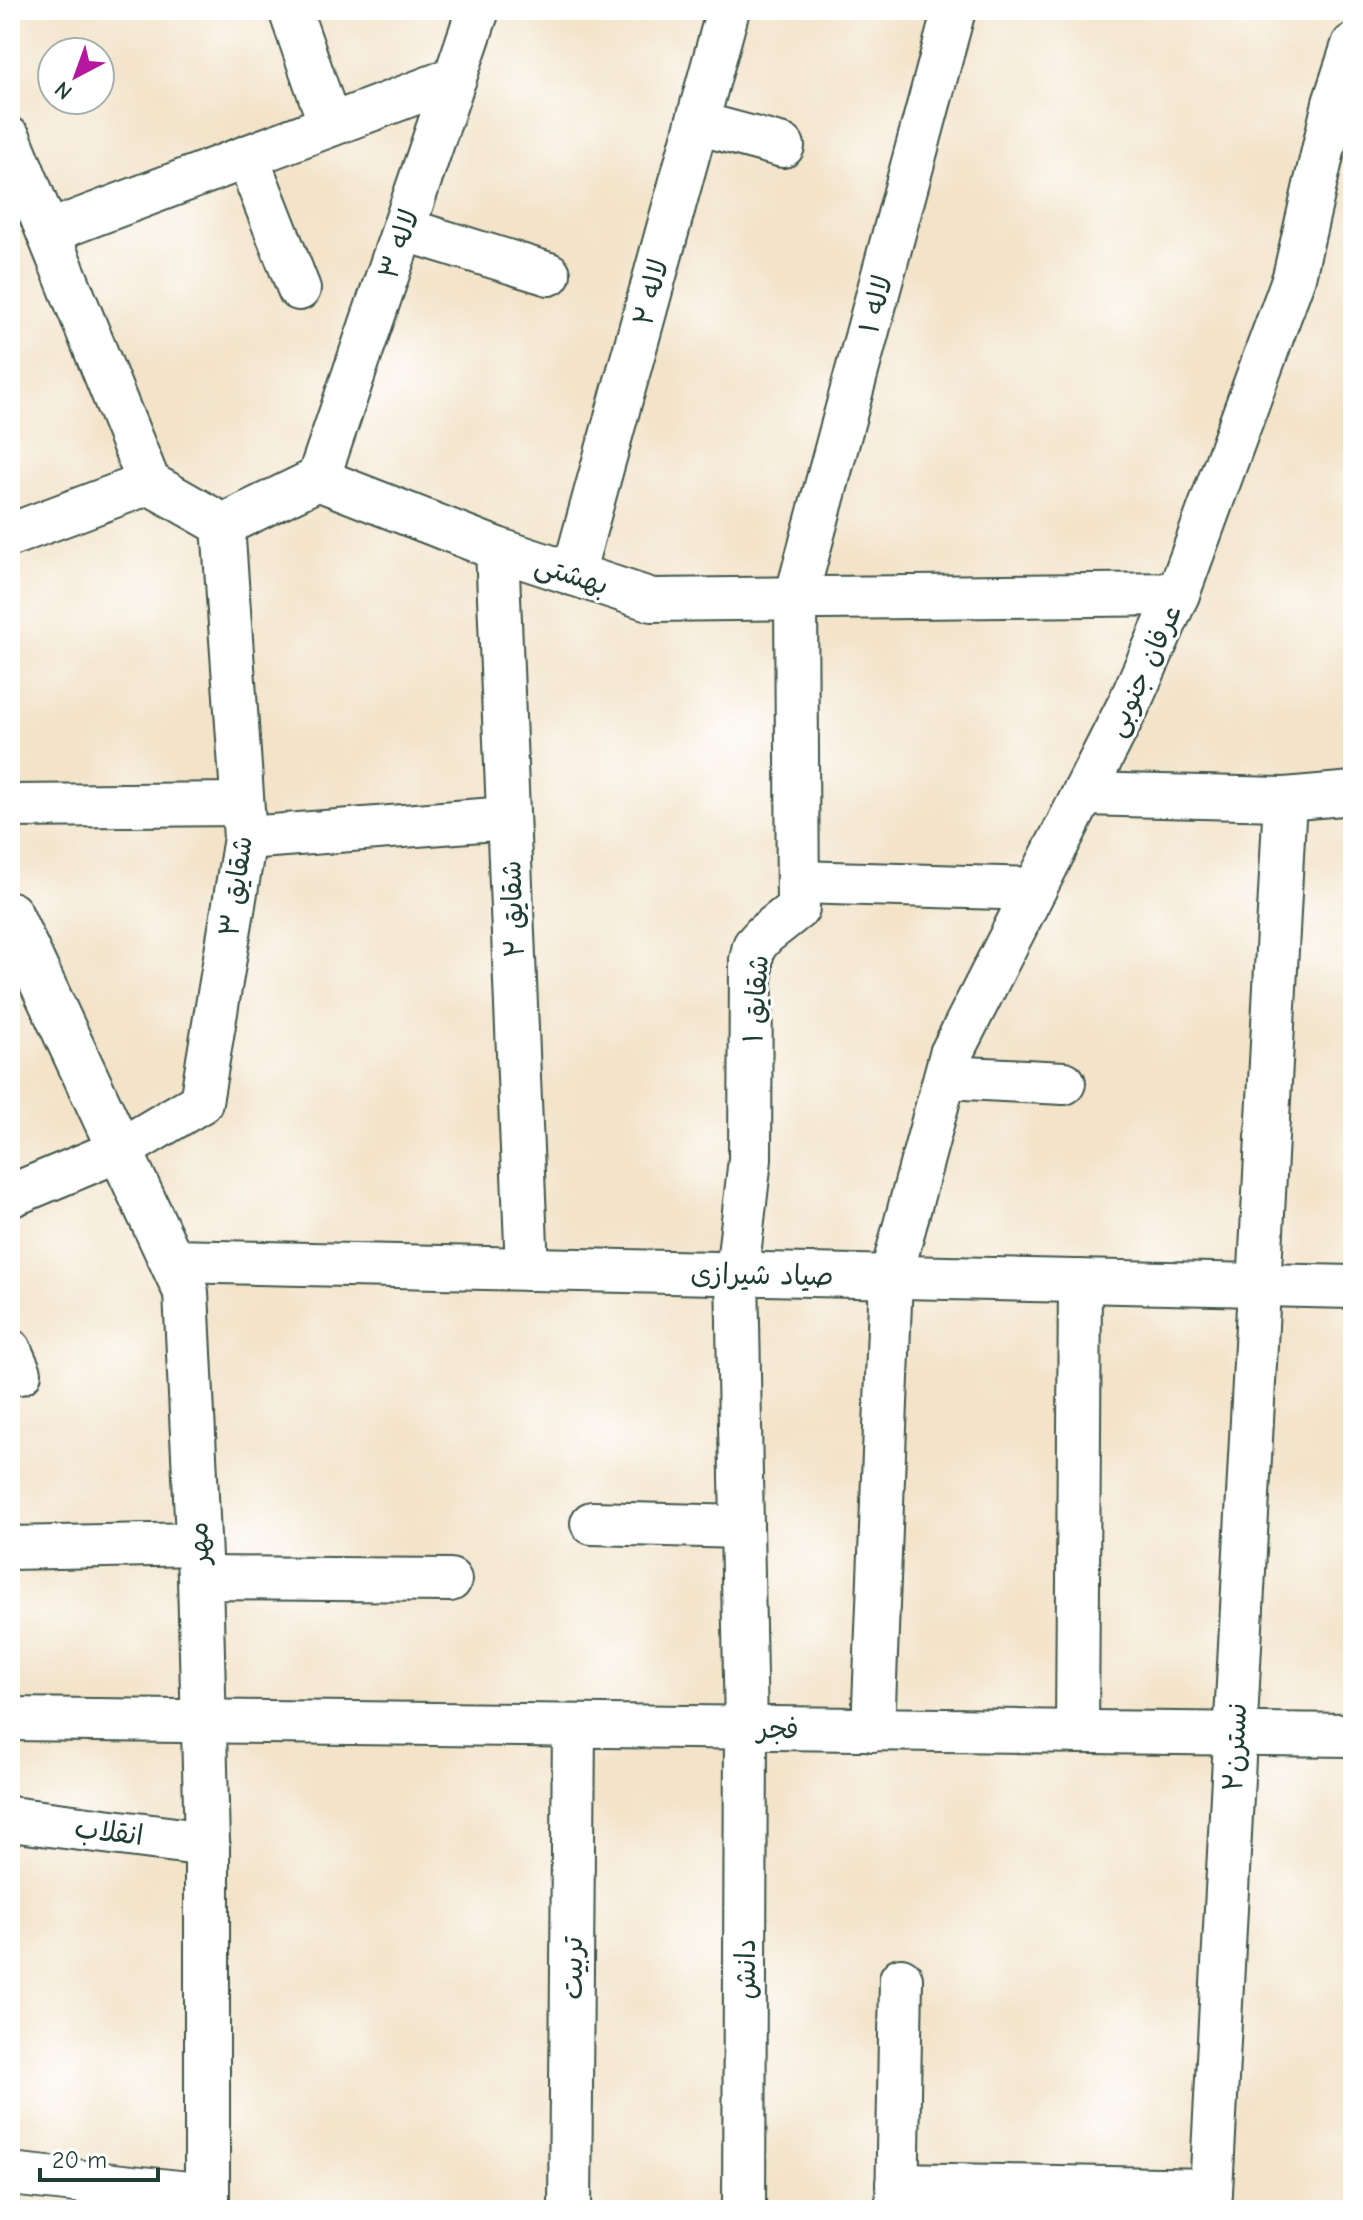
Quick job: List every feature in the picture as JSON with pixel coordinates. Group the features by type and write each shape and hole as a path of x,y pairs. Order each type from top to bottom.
{"street":[{"path":"290,10 330,125"},
{"name":"لاله ۳","path":"318,479 478,10"},
{"name":"لاله ۲","path":"573,574 728,10"},
{"name":"لاله ۱","path":"796,598 954,10"},
{"name":"عرفان جنوبی","path":"873,1730 891,1277 951,1054 1129,704 1178,594 1294,277 1334,103 1353,45"},
{"path":"48,232 455,78"},
{"path":"697,123 783,146"},
{"path":"10,139 149,483 223,525 318,479"},
{"path":"247,157 299,289"},
{"path":"403,229 549,274"},
{"name":"بهشتی","path":"318,479 497,549 652,600 1178,594"},
{"path":"10,535 149,483"},
{"name":"شقایق ۳","path":"10,1196 120,1150 201,1102 243,821 223,525"},
{"name":"شقایق ۲","path":"497,549 527,1269"},
{"name":"شقایق ۱","path":"742,1527 737,1273 750,1159 751,960 754,946 798,908 796,598"},
{"path":"1083,794 1285,799 1353,793"},
{"name":"نسترن۲","path":"1210,2200 1285,799"},
{"path":"10,806 243,821 508,818"},
{"path":"798,882 1035,889"},
{"name":"مهر","path":"10,914 186,1292 199,1561 207,1844 207,2202"},
{"path":"945,1077 1064,1083"},
{"name":"صیاد شیرازی","path":"171,1261 1353,1287"},
{"path":"1077,1732 1080,1281"},
{"path":"592,1523 742,1527"},
{"name":"دانش","path":"742,1527 746,1728 744,2210"},
{"path":"10,1548 450,1580"},
{"name":"فجر","path":"10,1719 1353,1735"},
{"name":"تربیت","path":"570,2210 574,1726"},
{"name":"انقلاب","path":"10,1819 207,1844"},
{"path":"901,1979 897,2197 1210,2200"},
{"path":"10,2174 207,2202"}]}
